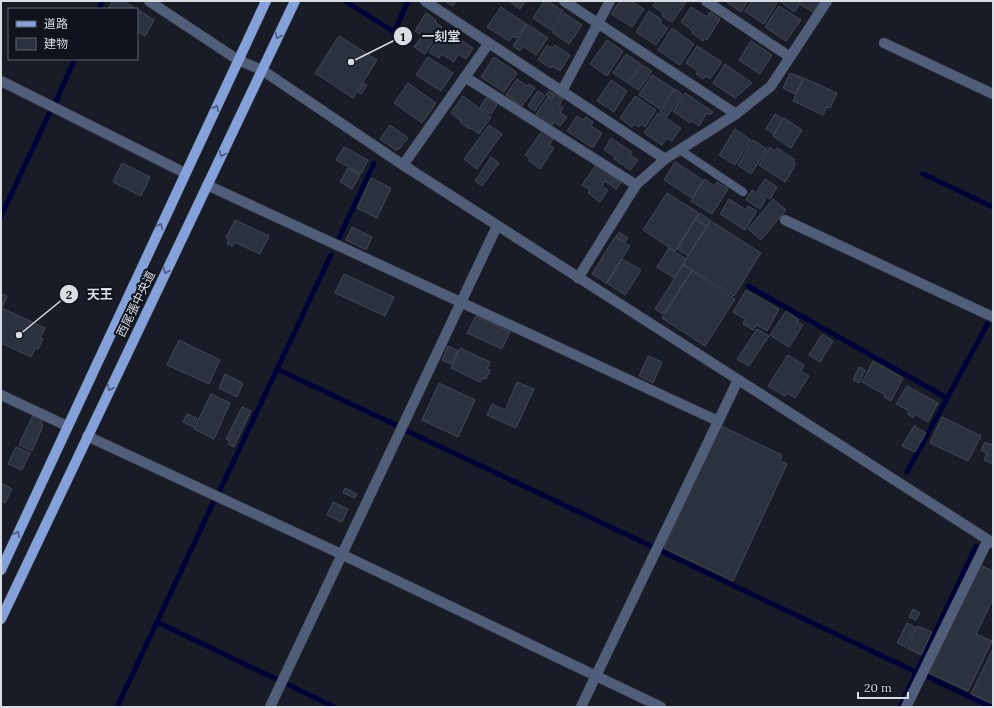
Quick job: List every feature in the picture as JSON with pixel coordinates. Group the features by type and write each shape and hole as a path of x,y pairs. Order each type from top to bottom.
{"main road":[{"name":"西尾張中央道","path":"1,570 266,1"},
{"name":"西尾張中央道","path":"1,619 295,1"}],"street":[{"path":"149,1 238,60 262,70 497,226 990,541 906,707"},
{"path":"425,1 665,159"},
{"path":"564,1 736,114"},
{"path":"562,91 610,1"},
{"path":"706,1 790,57"},
{"path":"578,278 636,186 665,159 736,114 771,86 827,1"},
{"path":"403,165 489,43"},
{"path":"884,43 993,94"},
{"path":"465,77 636,186"},
{"path":"1,81 185,173"},
{"path":"207,185 718,421"},
{"path":"785,220 993,317"},
{"path":"270,707 497,226"},
{"path":"581,707 738,380"},
{"path":"1,395 67,426"},
{"path":"87,436 341,554 661,707"}],"lane":[{"path":"680,150 743,192"}],"building":[{"path":"113,1 123,1 134,8 109,8"},
{"path":"444,1 456,1 453,6"},
{"path":"509,1 525,1 520,9"},
{"path":"544,1 547,1 563,11 551,30 533,18"},
{"path":"620,1 631,1 644,9 632,27 611,14"},
{"path":"656,1 686,2 672,22 662,16 663,13 653,6"},
{"path":"725,1 748,1 741,12"},
{"path":"752,1 774,1 777,3 764,24 745,11"},
{"path":"780,1 820,1 813,12 800,4 794,12"},
{"path":"779,6 801,20 786,41 765,27"},
{"path":"501,7 526,24 516,38 513,36 509,41 487,27"},
{"path":"691,7 707,17 710,12 720,19 707,40 704,38 703,41 681,22"},
{"path":"138,10 154,20 145,36 138,32"},
{"path":"649,11 662,20 660,23 668,28 656,45 636,32"},
{"path":"426,13 436,20 435,22 442,27 425,54 414,47 422,36 415,31"},
{"path":"564,13 582,25 569,44 552,32"},
{"path":"527,24 548,38 536,55 523,46 520,51 513,46"},
{"path":"672,28 694,44 680,65 658,50"},
{"path":"444,29 473,48 466,59 458,54 454,62 441,54 439,58 429,52"},
{"path":"339,36 377,60 353,98 315,73"},
{"path":"607,40 623,51 607,76 590,64"},
{"path":"751,41 772,55 760,74 739,60"},
{"path":"547,45 552,48 555,45 570,55 560,71 552,66 551,68 538,60"},
{"path":"697,46 722,62 710,79 706,76 703,79 696,74 698,71 686,63"},
{"path":"626,54 641,64 628,83 613,73"},
{"path":"428,57 453,73 441,91 416,75"},
{"path":"494,57 517,73 504,92 481,77"},
{"path":"725,64 752,83 735,98 713,83"},
{"path":"642,65 652,71 639,90 629,84"},
{"path":"790,73 803,78 795,94 783,88"},
{"path":"652,75 674,89 660,109 639,95"},
{"path":"804,78 837,93 830,108 827,107 823,115 793,101"},
{"path":"517,79 527,86 529,84 535,88 522,106 506,95"},
{"path":"611,80 627,91 614,112 597,101"},
{"path":"364,83 367,85 361,94 358,92"},
{"path":"408,83 436,103 422,123 394,103"},
{"path":"675,89 682,94 667,117 660,112"},
{"path":"538,91 545,96 535,111 528,106"},
{"path":"549,91 554,94 551,98 546,95"},
{"path":"685,93 713,112 710,115 707,113 699,126 692,121 690,123 673,111"},
{"path":"555,94 563,99 559,105 563,108 560,113 567,117 560,126 554,122 552,125 536,114 548,97 551,100"},
{"path":"463,96 491,117 479,134 460,122 461,121 451,113"},
{"path":"635,96 656,110 645,127 641,124 639,127 634,124 632,127 620,118"},
{"path":"486,98 497,105 491,114 480,107"},
{"path":"658,113 681,128 672,141 667,138 662,145 644,133"},
{"path":"775,114 783,119 774,134 766,129"},
{"path":"577,116 583,120 586,117 593,122 591,126 602,133 593,148 567,131"},
{"path":"784,118 802,130 791,148 773,136"},
{"path":"390,125 408,138 400,148 396,150 380,139"},
{"path":"489,125 502,134 477,169 464,159"},
{"path":"735,129 751,140 735,165 719,155"},
{"path":"543,130 554,138 549,145 554,148 540,169 529,161 530,158 525,155"},
{"path":"611,138 632,152 630,155 638,160 630,170 604,150"},
{"path":"753,140 767,149 751,174 738,165"},
{"path":"344,147 368,160 361,174 336,160"},
{"path":"770,147 775,151 777,148 795,160 793,162 796,164 785,182 759,165"},
{"path":"491,157 499,163 482,186 475,181"},
{"path":"675,162 703,180 692,198 664,180"},
{"path":"122,163 150,177 141,196 113,182"},
{"path":"596,165 621,183 616,189 605,181 602,186 608,190 600,202 588,193 590,190 582,185"},
{"path":"348,168 360,175 352,189 340,182"},
{"path":"371,178 391,188 377,218 357,208"},
{"path":"705,179 714,186 717,182 728,189 712,214 691,201"},
{"path":"765,179 777,187 770,199 757,191"},
{"path":"752,190 766,199 760,209 746,200"},
{"path":"667,193 699,213 675,251 643,230"},
{"path":"729,199 746,210 748,206 757,211 745,230 720,214"},
{"path":"773,199 786,210 761,240 748,229"},
{"path":"700,213 710,220 707,226 696,219"},
{"path":"235,220 269,236 260,254 234,242 233,246 227,244 229,240 226,238"},
{"path":"695,220 706,226 688,256 677,249"},
{"path":"711,221 761,253 734,296 683,264"},
{"path":"352,227 372,237 366,250 346,240"},
{"path":"619,232 628,238 625,242 616,237"},
{"path":"615,237 630,246 606,283 592,274"},
{"path":"669,248 686,259 674,278 657,267"},
{"path":"622,259 641,270 625,295 607,283"},
{"path":"683,265 692,270 663,314 655,309"},
{"path":"692,271 735,299 705,346 662,318"},
{"path":"344,274 394,297 385,316 335,293"},
{"path":"746,290 779,309 767,331 756,325 753,330 743,324 745,319 733,312"},
{"path":"1,294 7,296 2,308 45,328 40,338 43,339 38,349 35,348 31,357 1,343"},
{"path":"786,311 799,320 797,322 803,325 789,347 770,335"},
{"path":"476,316 510,332 502,349 467,333"},
{"path":"757,329 769,336 749,366 737,359"},
{"path":"822,334 833,341 820,362 809,355"},
{"path":"179,340 220,360 209,384 167,365"},
{"path":"448,346 458,351 451,364 442,360"},
{"path":"460,348 490,362 487,369 490,370 486,379 483,378 480,382 451,368"},
{"path":"788,355 804,365 801,371 809,376 795,398 787,393 785,396 768,386"},
{"path":"648,356 662,362 653,383 639,376"},
{"path":"873,361 903,378 891,401 884,397 885,395 862,382"},
{"path":"859,367 865,370 859,383 853,380"},
{"path":"225,374 243,383 237,397 219,388"},
{"path":"517,382 534,389 516,428 487,415 492,404 505,410"},
{"path":"439,383 475,400 458,437 422,420"},
{"path":"907,386 938,403 928,422 915,414 913,418 908,414 909,411 896,404"},
{"path":"211,394 230,403 214,439 194,429"},
{"path":"242,407 251,411 234,447 228,444 230,441 226,439"},
{"path":"187,414 197,418 193,427 183,422"},
{"path":"33,415 41,419 43,426 32,451 19,445"},
{"path":"942,417 981,436 968,461 930,443"},
{"path":"721,426 782,455 780,461 787,464 733,581 664,548"},
{"path":"914,426 926,433 915,452 902,446"},
{"path":"985,442 991,445 993,442 993,464 984,460 987,453 981,450"},
{"path":"16,447 30,453 22,470 8,464"},
{"path":"1,483 12,489 5,503 1,501"},
{"path":"345,488 357,494 355,498 343,493"},
{"path":"333,502 348,509 342,522 327,515"},
{"path":"980,565 993,571 993,599 976,634 992,641 968,691 929,673"},
{"path":"913,609 920,613 916,620 909,617"},
{"path":"907,623 915,627 905,647 897,643"},
{"path":"917,626 932,632 921,655 907,648"},
{"path":"993,649 993,704 971,694"}],"waterway":[{"path":"99,8 102,1"},
{"path":"345,1 394,32 408,1"},
{"path":"56,101 75,60"},
{"path":"1,216 50,112"},
{"path":"339,238 374,163"},
{"path":"923,174 993,207"},
{"path":"220,490 331,255"},
{"path":"748,286 947,398"},
{"path":"907,472 988,323"},
{"path":"277,369 398,426"},
{"path":"407,431 653,547"},
{"path":"117,707 214,501"},
{"path":"900,707 976,546"},
{"path":"663,552 916,672"},
{"path":"157,622 278,680"},
{"path":"926,676 991,707"},
{"path":"285,683 334,707"}],"place":[{"name":"一刻堂","path":"351,62"},
{"name":"天王","path":"19,335"}]}
